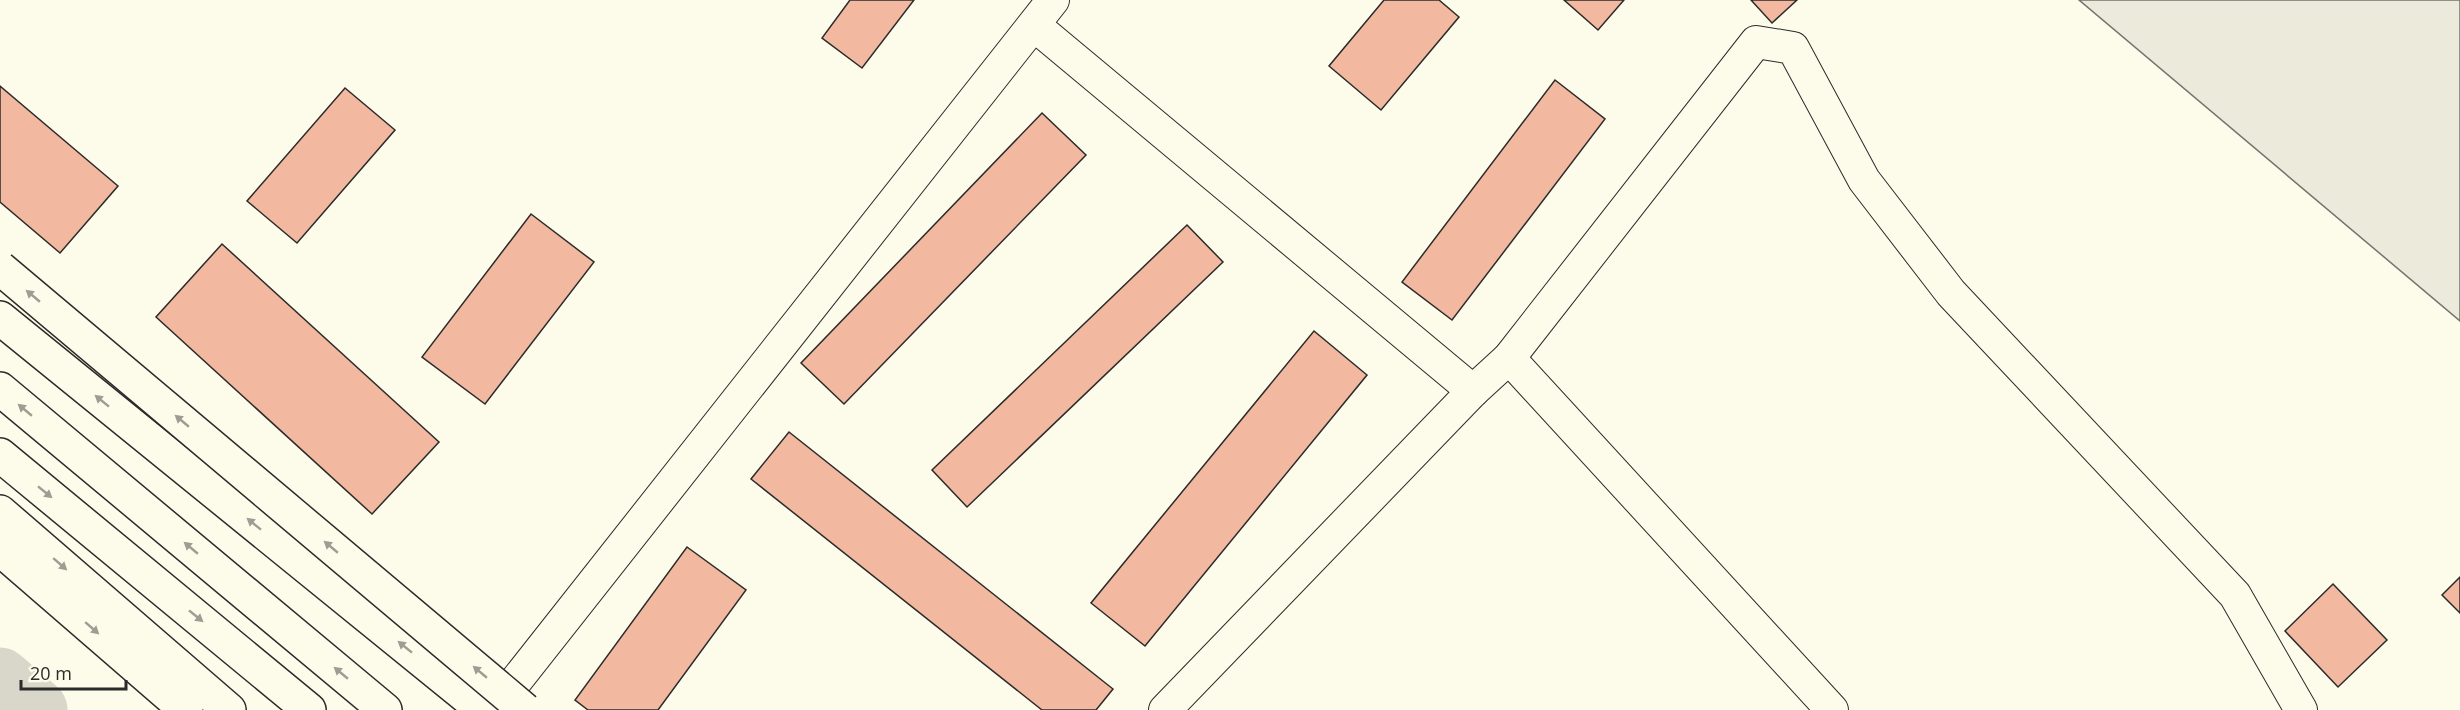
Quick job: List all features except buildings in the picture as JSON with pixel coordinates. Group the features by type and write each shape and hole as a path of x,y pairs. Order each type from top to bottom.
{"main road":[{"path":"0,268 525,710"},
{"path":"0,318 483,710"},
{"path":"0,389 386,710"},
{"path":"0,455 309,710"},
{"path":"0,512 229,710"},
{"path":"0,549 186,710"}],"street":[{"path":"494,710 1053,0"},
{"path":"1034,25 1473,391"},
{"path":"1165,710 1473,391 1509,358 1756,42 1793,48 1864,180 1943,284 2235,595 2301,710"},
{"path":"1509,358 1832,710"}],"shaded area":[{"path":"2079,0 2460,0 2460,321"}],"waterway":[{"path":"0,679 36,710"}]}
